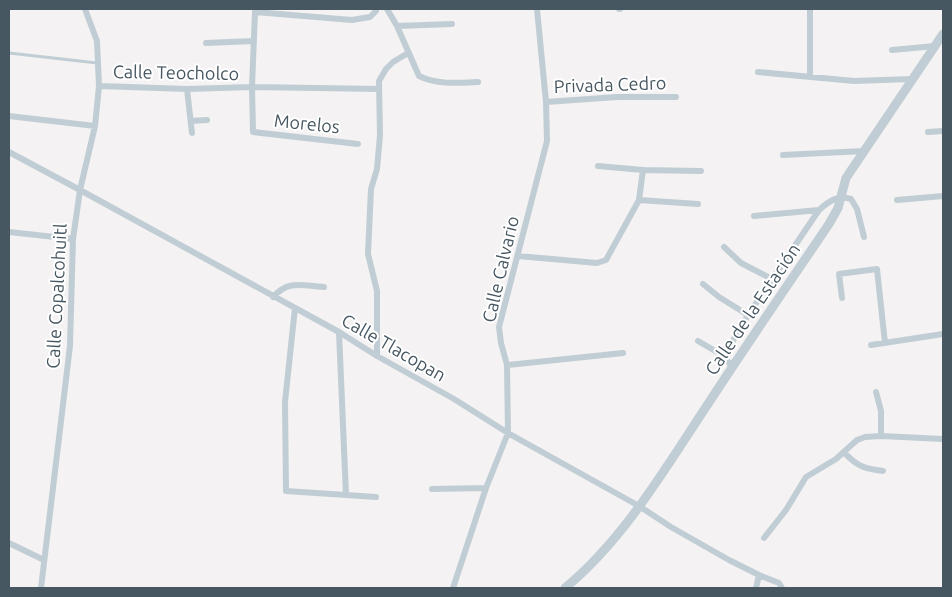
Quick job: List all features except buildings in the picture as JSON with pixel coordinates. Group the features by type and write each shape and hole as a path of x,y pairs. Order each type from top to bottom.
{"street":[{"name":"Calle Copalcohuitl","path":"41,588 70,346 73,239 80,190 95,126 99,86 97,41 85,9"},
{"path":"252,87 255,12 352,20 370,17 376,9"},
{"path":"388,9 419,76 426,80 450,83 478,82"},
{"name":"Calle Calvario","path":"452,588 486,488 508,433 507,365 499,327 547,141 546,102 537,9"},
{"path":"810,9 810,76"},
{"path":"397,26 452,24"},
{"name":"Calle de la Estación","path":"565,588 584,572 614,538 664,470 829,224 838,208 846,178 943,34"},
{"path":"206,44 254,41"},
{"path":"892,50 936,46"},
{"path":"377,356 377,292 368,254 371,189 377,169 380,135 378,89 379,80 386,69 393,62 408,53"},
{"path":"758,72 854,81 912,79"},
{"name":"Calle Teocholco","path":"99,86 187,89 252,87 378,89"},
{"name":"Morelos","path":"252,87 253,132 358,144"},
{"path":"187,89 192,133"},
{"name":"Privada Cedro","path":"546,102 617,97 676,97"},
{"path":"9,116 95,126"},
{"path":"190,121 206,120"},
{"path":"928,132 943,131"},
{"path":"782,155 864,151"},
{"name":"Calle Tlacopan","path":"9,152 340,332 377,356 454,399 508,433 781,587"},
{"path":"598,166 643,170 701,171"},
{"path":"518,256 602,262 610,256 639,200 643,170"},
{"path":"724,356 748,315 774,280 819,210 826,203 842,196 851,199 857,209 864,237"},
{"path":"897,200 943,196"},
{"path":"639,200 698,204"},
{"path":"754,216 819,210"},
{"path":"9,232 73,239"},
{"path":"724,247 741,263 774,280"},
{"path":"842,298 839,274 877,269 886,343"},
{"path":"703,284 719,297 748,315"},
{"path":"274,296 281,288 288,285 324,288"},
{"path":"295,308 285,402 286,491 376,497"},
{"path":"340,332 346,495"},
{"path":"871,345 943,334"},
{"path":"698,341 724,356 732,367"},
{"path":"507,365 623,353"},
{"path":"876,392 881,411 881,436"},
{"path":"764,538 786,510 806,477 836,459 857,440 865,437 881,436 943,439"},
{"path":"844,452 852,461 862,467 883,471"},
{"path":"432,489 486,488"},
{"path":"9,542 44,560"},
{"path":"756,588 758,575"}],"lane":[{"path":"9,53 98,63"}]}
